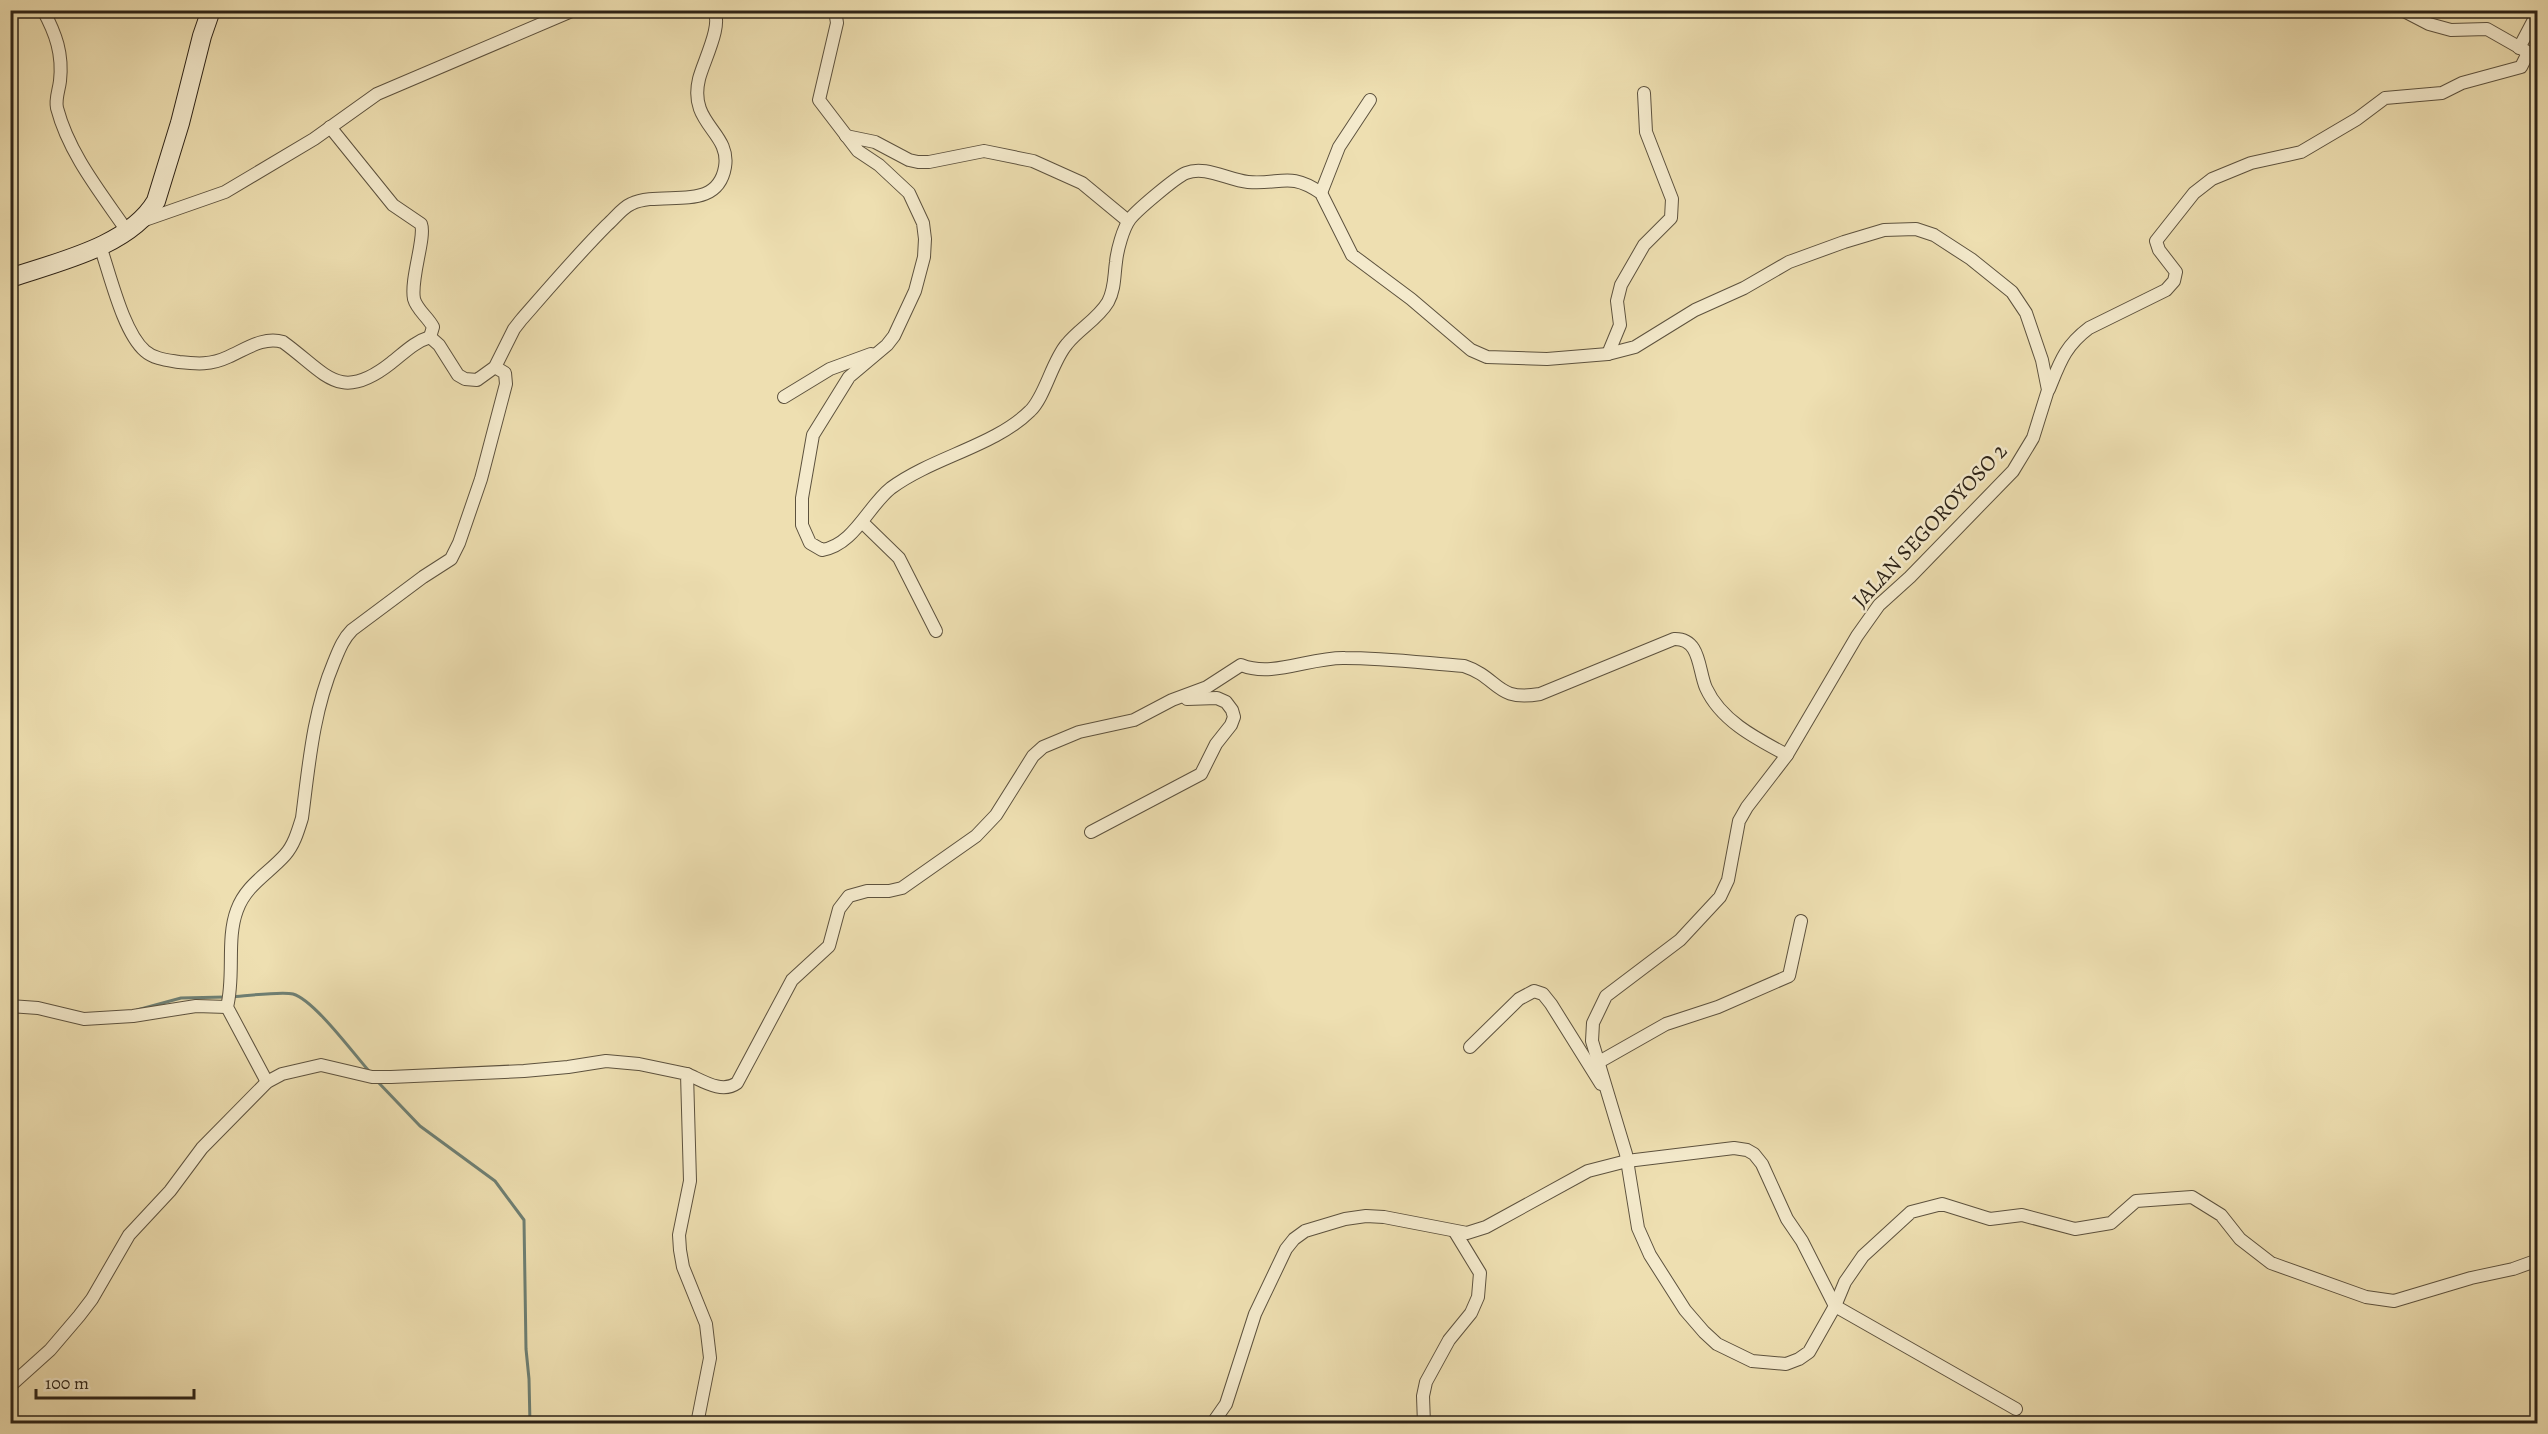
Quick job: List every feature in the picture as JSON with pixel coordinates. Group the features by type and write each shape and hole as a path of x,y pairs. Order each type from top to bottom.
{"main road":[{"path":"10,278 100,246 135,226 156,201 211,10"}],"street":[{"path":"44,10 60,49 61,67 56,106 69,141 86,172 135,226 225,192 330,128 377,94 574,10"},
{"path":"430,337 439,345 459,375 465,379 477,380 495,367 514,329 590,243 627,207 653,198 704,196 719,183 725,166 722,144 700,112 697,101 702,69 717,25 717,15 713,10"},
{"path":"835,10 837,23 819,100 858,151 879,165 909,193 922,223 924,257 915,291 894,336 849,377 813,435 802,498 802,525 810,543 815,548 822,550 834,546 862,522 888,491 920,468 1000,432 1031,411 1066,344 1108,302 1114,283 1116,260 1128,221 1186,173 1206,171 1248,182 1297,180 1321,193 1352,255 1411,299 1471,350 1487,357 1527,358 1608,354 1635,347 1695,310 1744,288 1790,262 1884,230 1916,230 1934,235 1971,259 2012,292 2026,313 2042,360 2049,390"},
{"path":"2402,10 2442,28 2487,29 2528,53 2538,12"},
{"name":"JALAN SEGOROYOSO 2","path":"2528,53 2521,67 2462,83 2442,93 2385,98 2357,119 2301,152 2251,163 2202,185 2165,227 2156,241 2159,250 2176,272 2174,281 2166,290 2090,328 2070,344 2063,354 2033,438 2013,471 1910,577 1879,605 1857,636 1787,755 1747,807 1739,821 1728,880 1720,897 1685,936 1660,958 1628,978 1606,996 1599,1007 1591,1032 1627,1161 1638,1228 1650,1255 1685,1310 1717,1344 1752,1361 1785,1364 1809,1352 1835,1306 1845,1282 1863,1256 1911,1212 1942,1204 1990,1219 2022,1215 2075,1229 2111,1223 2136,1201 2192,1197 2221,1215 2240,1239 2271,1263 2366,1297 2394,1301 2471,1278 2513,1269 2538,1260"},
{"path":"1608,354 1620,326 1617,301 1621,285 1644,245 1671,218 1673,209 1672,199 1646,132 1644,93"},
{"path":"1321,193 1339,147 1370,100"},
{"path":"330,128 393,205 421,224 423,229 413,297 433,327 430,337"},
{"path":"846,136 875,142 909,160 918,162 929,162 984,151 1033,160 1082,183 1128,221"},
{"path":"100,246 129,330 142,348 154,357 198,364 215,363 258,343 274,339 283,342 328,377 358,383 376,375 415,343 430,337"},
{"path":"784,397 830,369 877,352"},
{"path":"267,1082 227,1007 231,992 233,924 236,911 250,886 285,855 298,831 302,818 315,717 324,684 344,639 352,630 423,577 444,565 455,552 481,479 506,384 505,373 495,367"},
{"path":"862,522 899,558 936,631"},
{"path":"10,1386 50,1350 79,1316 92,1299 129,1235 170,1191 202,1148 267,1082 282,1074 321,1065 372,1077 391,1077 524,1071 606,1061 639,1064 687,1074 722,1088 731,1087 737,1083 792,980 830,946 839,909 849,896 867,891 889,891 902,888 976,836 996,815 1033,756 1043,747 1079,732 1134,720 1172,700 1207,687 1241,665 1260,670 1318,659 1344,658 1464,666 1478,670 1504,692 1514,696 1527,696 1540,694 1674,639 1681,639 1690,644 1697,653 1706,688 1734,723 1754,738 1787,755"},
{"path":"1092,832 1201,774 1216,744 1231,725 1234,717 1226,702 1216,698 1172,700"},
{"path":"1599,1062 1666,1024 1718,1007 1789,976 1800,921"},
{"path":"1470,1047 1519,999 1534,991 1543,994 1609,1098"},
{"path":"10,1005 38,1008 84,1019 133,1016 196,1006 227,1007"},
{"path":"687,1074 690,1181 679,1235 680,1250 683,1266 706,1324 710,1358 697,1424"},
{"path":"1212,1424 1226,1404 1255,1314 1286,1249 1294,1239 1319,1225 1366,1216 1384,1217 1455,1232 1475,1231 1588,1171 1627,1161 1734,1148 1747,1150 1754,1154 1762,1164 1787,1219 1802,1241 1835,1306 2016,1409"},
{"path":"1424,1424 1426,1382 1449,1340 1471,1313 1478,1297 1480,1273 1455,1232"}],"waterway":[{"path":"231,997 281,993 293,994 302,998 322,1016 369,1071"},
{"path":"137,1010 181,998 225,997"},
{"path":"377,1081 420,1126 495,1181 524,1220 530,1424"}]}
